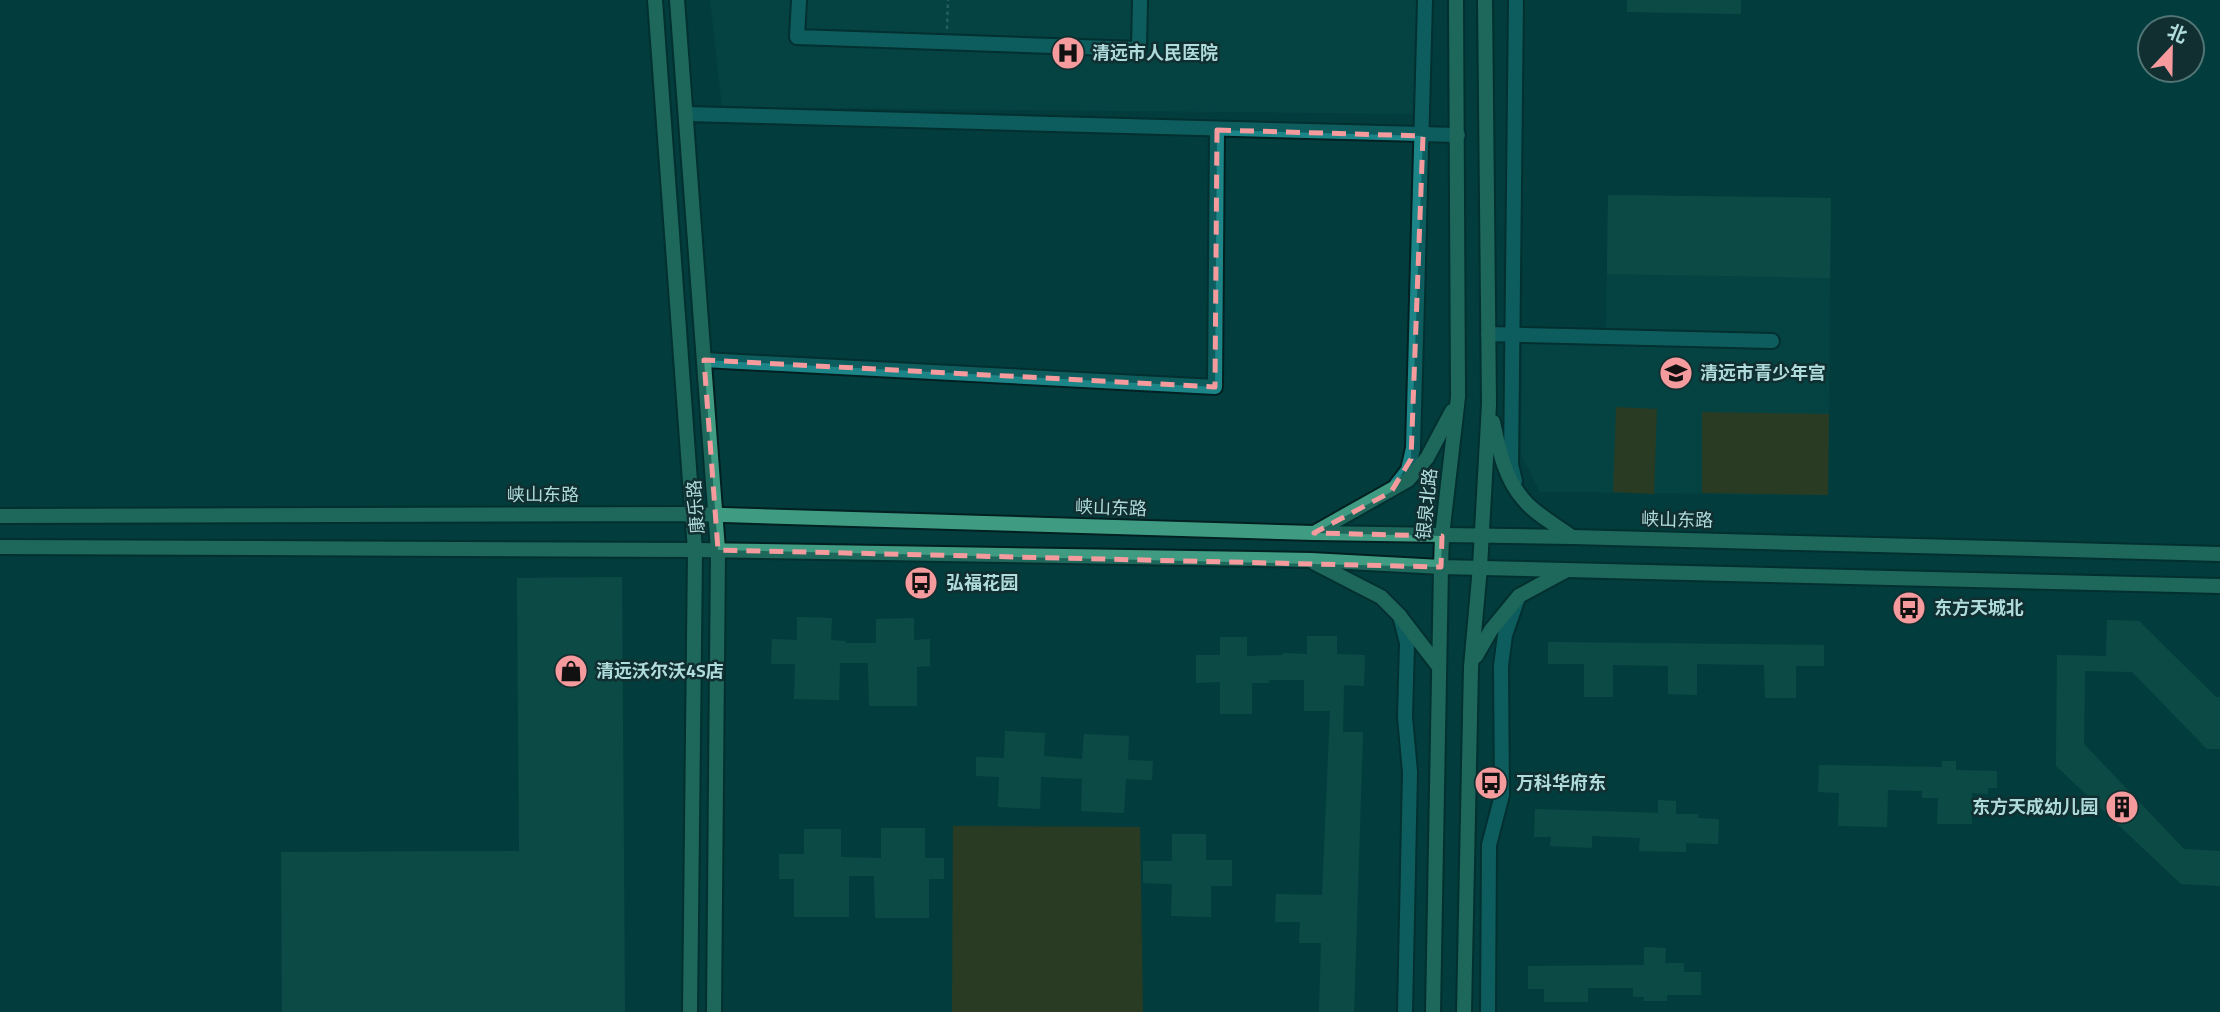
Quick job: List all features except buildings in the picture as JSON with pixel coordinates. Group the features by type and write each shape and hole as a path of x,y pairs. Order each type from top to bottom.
{"street":[{"name":"康乐路","path":"655,0 695,550 690,1012"},
{"name":"康乐路","path":"677,0 718,550 714,1012"},
{"path":"799,0 797,37 1139,49 1140,0"},
{"name":"银泉北路","path":"1391,492 1408,470 1413,448 1425,0"},
{"name":"银泉北路","path":"1433,1012 1441,567 1458,397 1456,0"},
{"path":"1464,1012 1471,667 1480,567 1489,404 1485,0"},
{"path":"1516,0 1511,465 1514,480 1524,502"},
{"path":"686,114 1458,135"},
{"path":"704,360 1215,387 1217,130"},
{"path":"1488,334 1772,341"},
{"path":"1314,533 1391,492 1408,480 1427,458 1458,397"},
{"path":"1489,404 1507,476 1524,502 1572,537"},
{"path":"0,505 47,516"},
{"name":"峡山东路","path":"0,516 692,514 1314,533 2220,554"},
{"path":"0,547 718,550 1311,560 1441,567 2219,586"},
{"path":"0,557 38,548"},
{"path":"1311,560 1381,597 1399,615 1439,667"},
{"path":"1471,667 1480,647 1519,596 1566,570"},
{"path":"1488,1012 1489,845 1502,795 1501,666 1505,635 1519,596"},
{"path":"1399,615 1407,643 1405,718 1410,772 1405,1012"}],"path":[{"path":"947,42 948,0"}],"highlighted area":[{"path":"1217,130 1423,136 1411,459 1391,492 1314,533 1442,536 1441,567 718,550 704,360 1215,387"}],"shaded area":[{"name":"清远市人民医院","path":"710,0 1421,0 1417,114 722,107"},
{"name":"清远市青少年宫","path":"1608,195 1831,198 1828,495 1540,492 1521,455 1522,331 1606,331"},
{"path":"1616,407 1657,409 1654,494 1613,492"},
{"path":"1702,412 1829,414 1828,495 1702,493"},
{"path":"953,826 1140,827 1143,1012 952,1012"}],"place":[{"name":"清远市人民医院","path":"1068,53"},
{"name":"清远市青少年宫","path":"1676,373"},
{"name":"弘福花园","path":"921,583"},
{"name":"东方天城北","path":"1909,608"},
{"name":"清远沃尔沃4S店","path":"571,671"},
{"name":"万科华府东","path":"1491,783"},
{"name":"东方天成幼儿园","path":"2122,807"}]}
